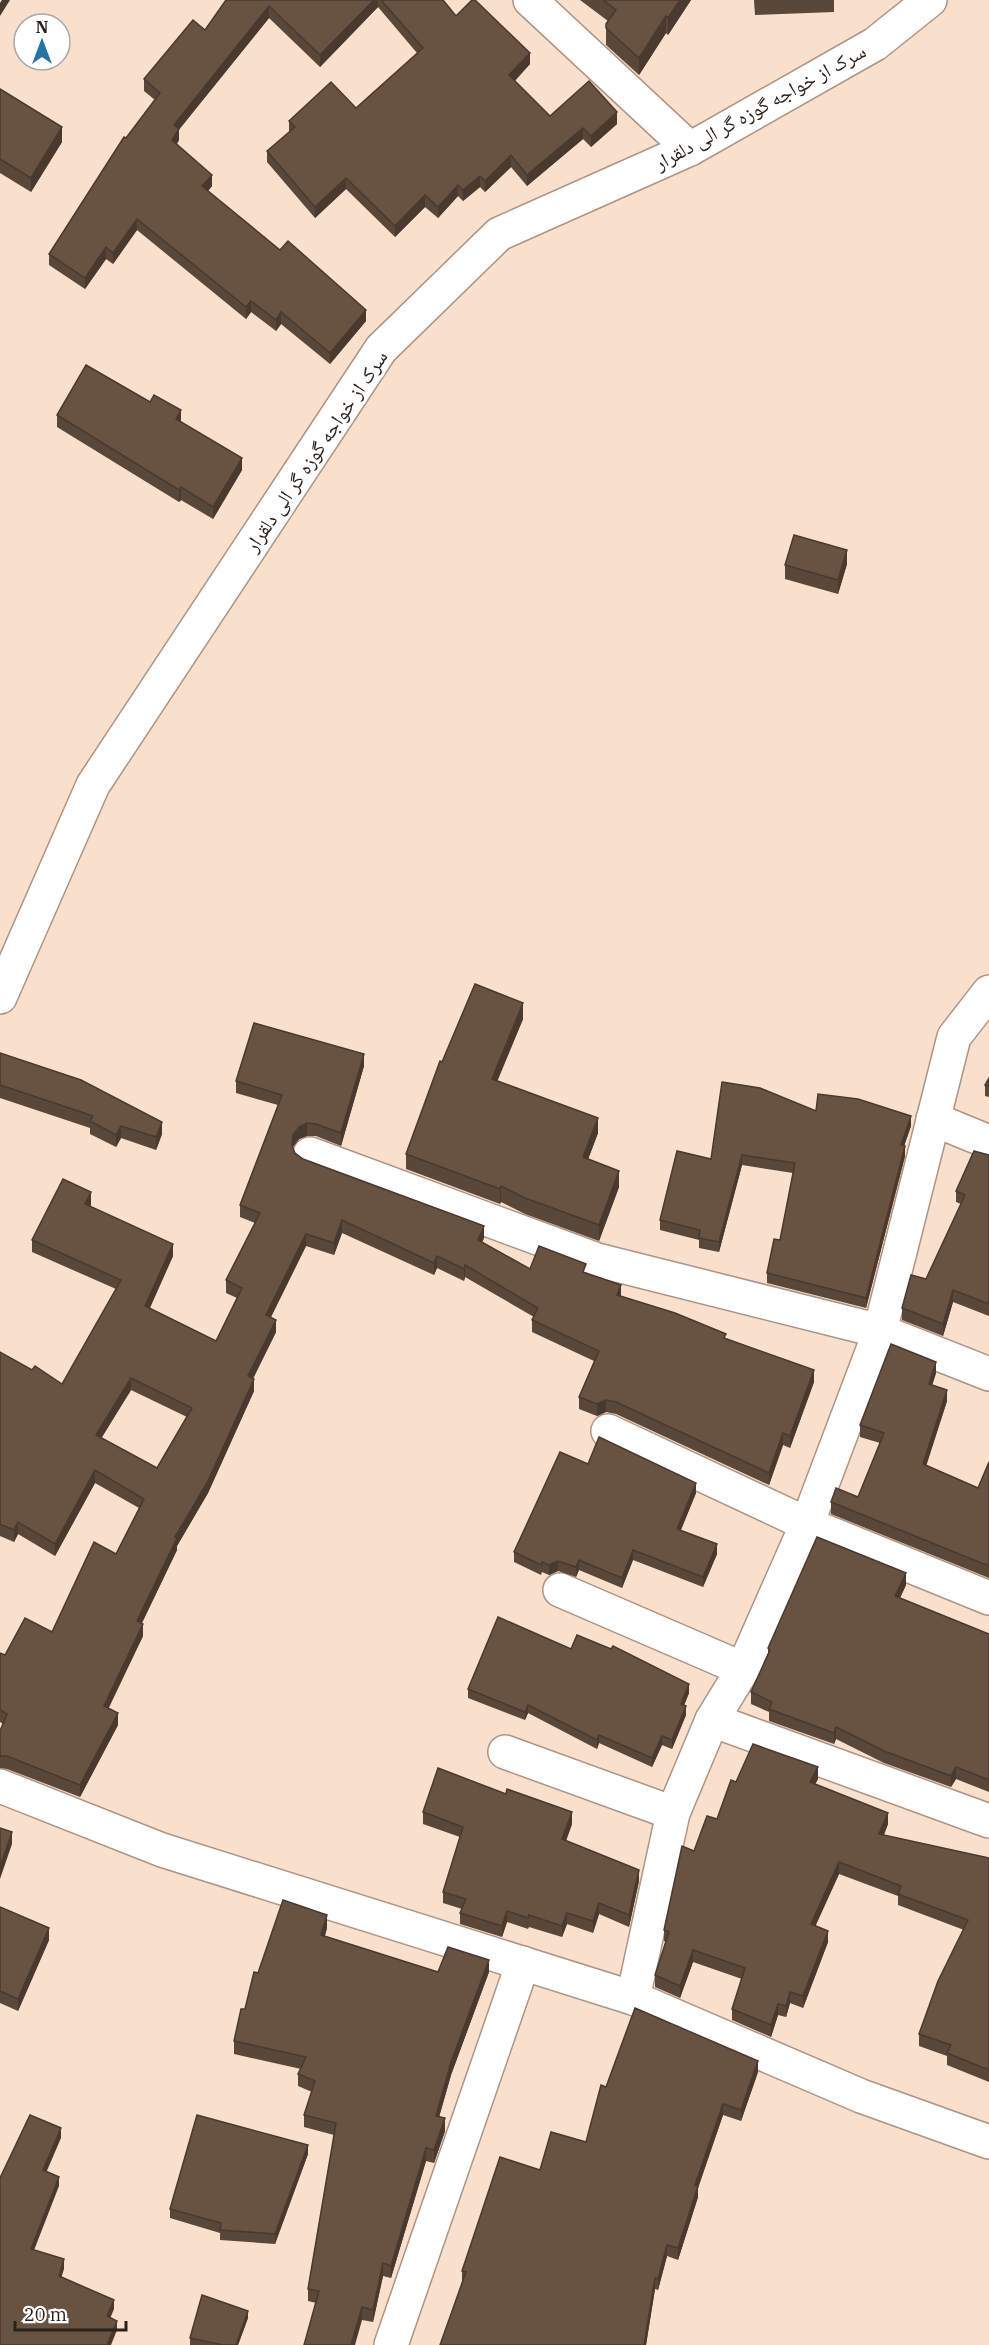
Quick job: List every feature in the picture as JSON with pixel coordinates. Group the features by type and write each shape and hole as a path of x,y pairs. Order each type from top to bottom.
{"street":[{"path":"530,0 690,149"},
{"name":"سرک از خواجه گوزه گر الی دلقرار","path":"0,997 93,785 381,349 499,234 690,149 875,44 930,0"},
{"path":"633,1998 673,1813 712,1720 743,1669 807,1524 880,1331 954,1037 989,992"},
{"path":"933,1119 989,1142"},
{"path":"310,1154 597,1260 880,1331 989,1374"},
{"path":"608,1431 807,1524 989,1598"},
{"path":"560,1590 743,1669"},
{"path":"712,1720 989,1821"},
{"path":"506,1752 673,1813"},
{"path":"0,1786 162,1850 633,1998 861,2096 989,2142"},
{"path":"391,2345 523,1963"}],"building":[{"path":"226,0 374,0 320,55 269,6 174,125 179,129 172,140 212,175 202,186 280,250 288,241 366,310 330,353 281,312 276,320 251,301 246,307 137,219 113,253 106,247 85,278 49,254 124,137 126,138 160,93 144,79 193,20 205,30"},
{"path":"381,0 443,0 456,16 472,0 475,0 530,53 509,75 550,116 589,81 617,112 591,136 583,128 527,175 511,155 485,181 480,176 463,190 458,185 438,207 425,195 395,226 346,178 315,207 267,151 295,127 289,121 331,82 356,108 423,48"},
{"path":"603,0 680,0 668,18 666,16 639,58 606,28 606,24 616,10"},
{"path":"0,89 62,127 31,178 0,159"},
{"path":"86,365 150,402 154,395 181,410 176,419 242,458 213,507 181,487 179,490 57,415"},
{"path":"794,535 847,550 838,580 785,565"},
{"path":"475,984 523,1003 492,1079 598,1118 583,1157 619,1171 599,1225 525,1198 501,1186 500,1189 406,1154 440,1061 442,1062"},
{"path":"254,1023 364,1054 341,1133 307,1123 299,1127 293,1135 292,1146 295,1153 303,1159 484,1226 478,1240 530,1269 539,1246 586,1264 583,1272 621,1285 617,1295 675,1313 726,1334 724,1338 814,1370 790,1436 783,1433 769,1473 616,1402 606,1400 597,1404 579,1397 599,1351 532,1320 538,1308 465,1265 464,1269 437,1256 434,1263 342,1220 334,1243 306,1234 266,1315 276,1320 248,1376 254,1379 208,1481 175,1537 177,1538 137,1621 143,1624 104,1706 118,1713 80,1785 7,1756 0,1756 0,1731 7,1714 0,1710 0,1653 5,1655 25,1618 52,1632 94,1542 116,1554 144,1499 95,1470 55,1544 18,1522 14,1530 0,1524 0,1352 32,1370 35,1366 62,1384 121,1280 32,1240 63,1179 91,1192 85,1204 173,1244 145,1306 216,1341 242,1288 226,1280 260,1213 240,1205 282,1095 236,1081","holes":["131,1378 192,1408 157,1468 96,1435"]},
{"path":"0,1053 81,1080 162,1122 156,1137 121,1126 116,1135 90,1121 93,1116 0,1085"},
{"path":"722,1082 760,1088 816,1111 818,1094 858,1099 911,1116 901,1145 905,1146 866,1298 767,1273 774,1239 780,1240 795,1163 742,1155 719,1242 699,1238 700,1230 660,1220 677,1151 711,1159"},
{"path":"974,1151 989,1155 989,1304 953,1290 943,1324 902,1308 911,1275 926,1279 965,1195 956,1191"},
{"path":"891,1344 936,1362 929,1384 947,1390 923,1464 978,1488 989,1462 989,1566 831,1502 836,1488 858,1497 884,1433 860,1425"},
{"path":"599,1437 696,1483 677,1529 717,1544 703,1577 633,1550 622,1578 579,1560 576,1567 558,1561 549,1565 542,1562 541,1565 514,1552 560,1452 588,1464"},
{"path":"817,1537 906,1573 895,1596 989,1634 989,1780 956,1767 951,1776 884,1751 836,1727 834,1733 769,1709 772,1702 751,1692"},
{"path":"498,1617 571,1649 577,1635 611,1649 613,1646 689,1684 681,1704 686,1706 672,1740 662,1736 652,1758 599,1735 597,1740 528,1705 525,1712 468,1689"},
{"path":"753,1744 818,1767 810,1782 888,1813 879,1834 989,1858 989,2070 947,2053 951,2045 919,2034 938,1981 968,1920 898,1894 901,1886 839,1862 811,1924 828,1931 803,1996 790,1992 786,2006 778,2004 771,2025 732,2009 745,1968 693,1950 680,1986 655,1975 669,1932 664,1930 682,1846 694,1851 707,1816 717,1819 731,1780 736,1782"},
{"path":"438,1768 506,1794 507,1789 572,1812 562,1839 639,1870 629,1915 599,1903 593,1921 567,1913 562,1926 529,1915 528,1918 507,1911 502,1926 460,1913 466,1899 443,1892 463,1827 423,1812"},
{"path":"0,1828 12,1832 0,1867"},
{"path":"283,1900 327,1915 321,1935 438,1972 448,1947 489,1960 451,2062 436,2116 445,2118 434,2150 426,2148 391,2266 383,2263 373,2310 362,2307 351,2345 304,2345 319,2291 308,2289 336,2123 304,2115 315,2081 298,2074 306,2057 234,2041 241,2009 245,2009 254,1972 258,1973"},
{"path":"0,1907 49,1928 18,1999 0,1991"},
{"path":"635,2008 758,2061 741,2110 723,2104 695,2185 698,2186 678,2248 667,2245 658,2279 655,2278 644,2345 440,2345 466,2272 462,2271 500,2157 540,2170 551,2132 586,2142 601,2085 606,2087"},
{"path":"30,2115 61,2128 43,2170 59,2177 31,2249 64,2259 59,2276 114,2300 107,2316 117,2321 107,2345 0,2345 0,2178"},
{"path":"197,2115 308,2145 275,2234 220,2230 221,2223 170,2209"},
{"path":"202,2295 248,2311 236,2345 223,2345 190,2338"}]}
